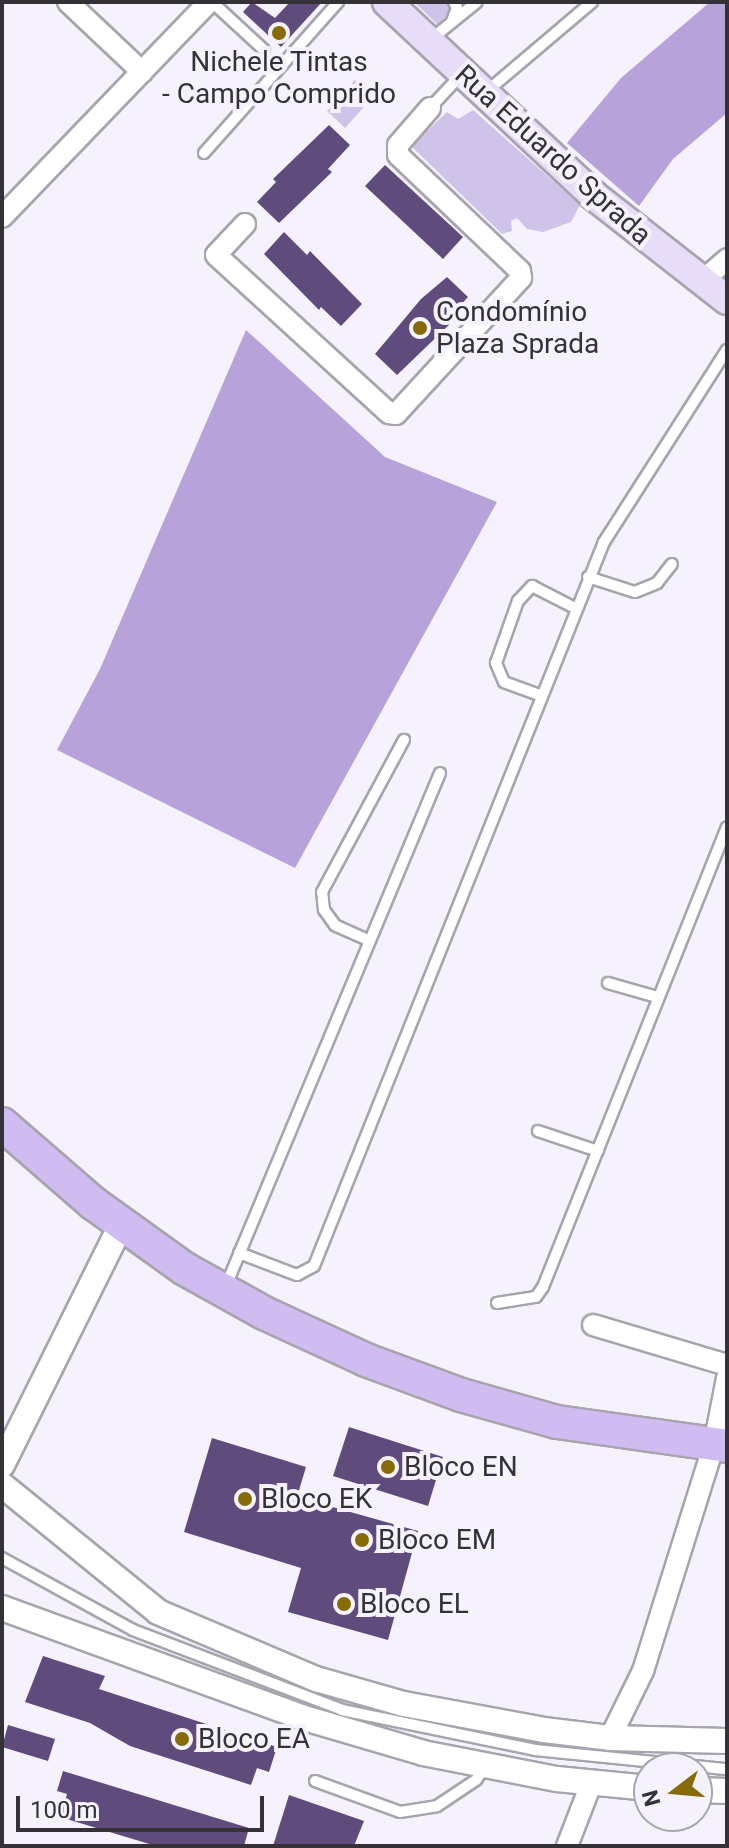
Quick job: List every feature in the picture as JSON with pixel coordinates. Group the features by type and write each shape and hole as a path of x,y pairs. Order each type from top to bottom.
{"main road":[{"name":"Rua Eduardo Sprada","path":"387,2 603,204 727,300"},
{"path":"2,1124 121,1225 223,1291 366,1360 461,1395 579,1427 721,1445"}],"street":[{"path":"68,2 142,72"},
{"path":"2,217 210,2"},
{"path":"245,224 216,255 389,413 396,414 521,278 520,271 398,155 398,145 430,108"},
{"path":"701,282 727,259"},
{"path":"2,1465 121,1225"},
{"path":"593,1325 727,1365"},
{"path":"610,1738 643,1671 721,1445 727,1378"},
{"path":"2,1485 158,1612 257,1657 404,1704 610,1738 727,1741"},
{"path":"2,1608 301,1717 485,1767 591,1784 633,1787"},
{"path":"567,1846 591,1784"}],"lane":[{"path":"210,2 264,50"},
{"path":"204,153 338,2"},
{"path":"451,23 457,8 454,2"},
{"path":"428,41 477,2"},
{"path":"484,94 592,2"},
{"path":"430,108 462,73"},
{"path":"239,1253 297,1275 314,1266 588,577 604,542 727,350"},
{"path":"588,577 635,592 657,583 672,564"},
{"path":"542,696 504,682 496,663 518,601 532,586 575,608"},
{"path":"368,940 335,925 324,910 322,892 404,740"},
{"path":"223,1291 440,773"},
{"path":"497,1303 536,1297 598,1151 727,827"},
{"path":"608,983 657,997"},
{"path":"538,1131 598,1151"},
{"path":"2,1558 133,1630 342,1710 535,1750 727,1769"},
{"path":"315,1781 400,1812 437,1806 469,1786 485,1767"}],"shaded area":[{"path":"414,2 449,2 452,9 438,25"},
{"path":"710,2 727,2 727,113 673,159 639,206 567,143 621,78"},
{"path":"355,80 373,97 345,128 327,111"},
{"path":"473,110 580,205 571,222 543,232 527,229 517,218 511,221 512,231 502,234 411,146 447,112 458,119"},
{"path":"246,330 385,457 497,502 295,868 57,750 100,669"}],"building":[{"name":"Nichele Tintas - Campo Comprido","path":"252,2 275,18 290,2 322,2 281,47 243,12"},
{"path":"329,125 350,145 328,169 332,172 279,223 257,202 276,182 273,179"},
{"name":"Condomínio Plaza Sprada","path":"385,165 463,237 443,259 365,186"},
{"name":"Condomínio Plaza Sprada","path":"284,232 307,255 310,251 362,304 341,326 321,307 319,310 264,254"},
{"name":"Condomínio Plaza Sprada","path":"447,277 468,297 446,321 450,324 397,375 375,354 421,299"},
{"name":"Bloco EN","path":"349,1427 443,1457 428,1506 333,1476"},
{"path":"212,1438 306,1467 297,1497 418,1531 388,1640 288,1612 301,1568 184,1532"},
{"name":"Bloco EA","path":"43,1656 105,1676 99,1689 277,1747 269,1772 257,1768 251,1785 130,1746 90,1723 25,1702"},
{"path":"8,1725 55,1739 48,1761 2,1747"},
{"path":"63,1771 249,1828 244,1846 156,1846 60,1817 67,1794 57,1791"},
{"path":"289,1795 364,1821 354,1846 273,1846"}],"place":[{"name":"Nichele Tintas - Campo Comprido","path":"279,33"},
{"name":"Condomínio Plaza Sprada","path":"420,328"},
{"name":"Bloco EN","path":"388,1467"},
{"name":"Bloco EK","path":"245,1499"},
{"name":"Bloco EM","path":"362,1540"},
{"name":"Bloco EL","path":"344,1604"},
{"name":"Bloco EA","path":"182,1739"}]}
